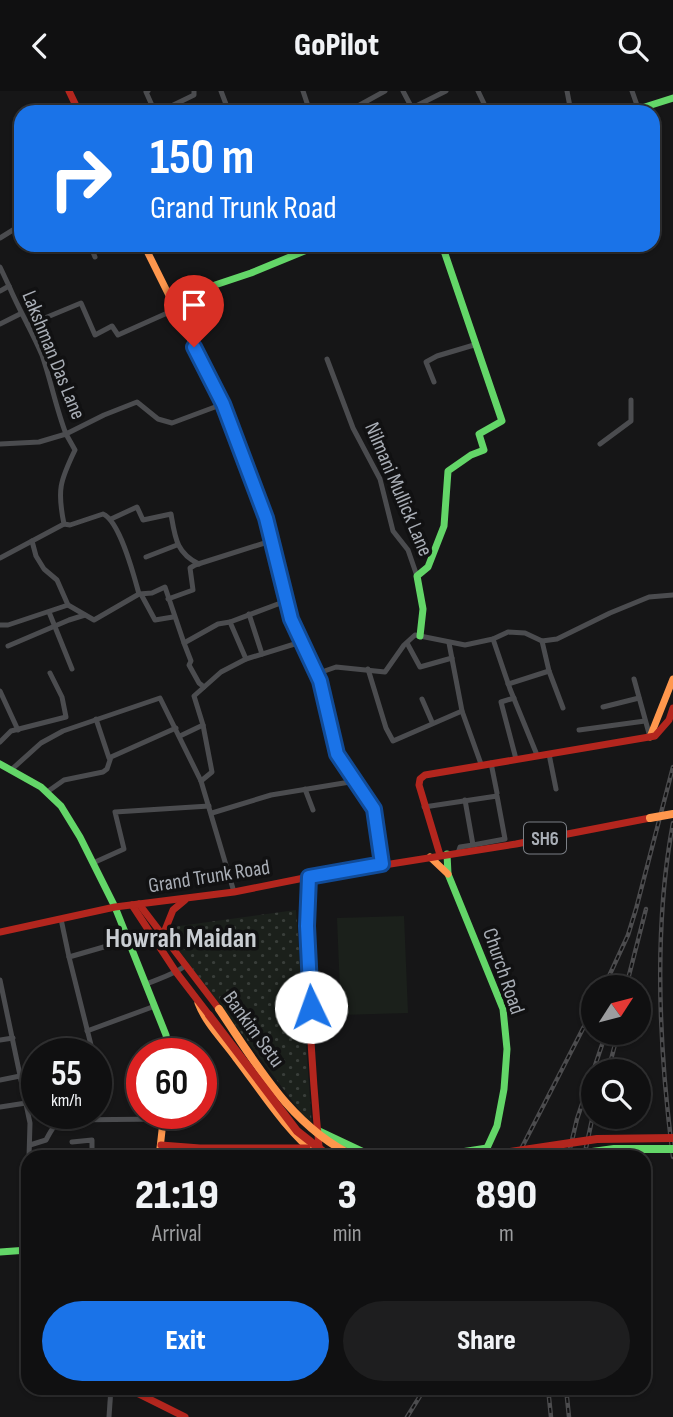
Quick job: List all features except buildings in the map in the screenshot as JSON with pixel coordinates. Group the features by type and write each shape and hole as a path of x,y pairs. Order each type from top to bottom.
{"main road":[{"path":"650,105 673,98"},
{"path":"147,252 223,404 266,518 286,601 316,674 337,754 374,809 382,864"},
{"path":"170,300 251,273 302,252"},
{"path":"417,576 428,567 429,556 437,545 444,526 448,471 484,450 479,435 502,421 444,252"},
{"name":"Nilmani Mullick Lane","path":"417,576 423,609 421,636"},
{"path":"650,737 673,680"},
{"path":"448,874 424,807 419,785 420,779 425,775 655,736 669,720 673,708"},
{"path":"0,764 47,792 61,806 115,907 166,1038"},
{"name":"Grand Trunk Road","path":"0,932 115,907 234,892 673,814"},
{"path":"430,857 448,874"},
{"name":"Church Road","path":"448,874 503,1009 507,1049 504,1089 498,1126 488,1150"},
{"path":"309,877 307,926 319,1150"},
{"path":"163,935 173,910 187,898"},
{"name":"Bankim Setu","path":"136,904 163,935 264,1074 304,1124 324,1142 341,1150"},
{"name":"Bankim Setu","path":"136,904 176,972 196,999 296,1131 321,1150"},
{"path":"196,999 200,1010 217,1033 284,1121 310,1150"},
{"path":"161,1150 163,1129"},
{"path":"307,1148 317,1130"},
{"path":"317,1130 359,1150"},
{"path":"523,1150 597,1139 673,1138"},
{"path":"162,1145 188,1150"},
{"path":"253,1150 307,1148"},
{"path":"607,1150 673,1149"},
{"path":"0,1252 21,1250"},
{"path":"141,1395 185,1417"}],"street":[{"path":"172,105 194,95 194,91"},
{"path":"370,94 385,91"},
{"path":"422,105 446,91"},
{"path":"93,252 95,257"},
{"name":"Lakshman Das Lane","path":"0,267 43,359 66,434 137,402 158,419 172,423 223,404"},
{"path":"0,291 9,286"},
{"path":"28,325 81,303 95,335 111,327 118,335 174,310"},
{"path":"0,324 20,314"},
{"path":"434,382 426,362 474,345"},
{"name":"Nilmani Mullick Lane","path":"327,359 353,428 380,479 393,531 408,550 417,576"},
{"path":"600,444 631,421 631,400"},
{"path":"0,444 39,442 66,434 75,450 62,478 58,499 64,524"},
{"path":"111,519 137,507 142,520 172,514 177,545 190,559 199,563"},
{"path":"0,558 64,524 70,525 103,515 111,519 131,562 141,595 155,620 173,617"},
{"path":"32,541 40,563 57,580 68,605 94,620 141,595 165,587 173,617 191,661 189,665 198,683 204,687"},
{"path":"168,599 193,590 190,568 271,541"},
{"path":"146,557 177,545"},
{"path":"316,674 336,667 384,672 415,635 465,645 493,639 508,632 526,633 542,641 557,639 649,597 673,595"},
{"path":"184,643 218,624 286,601"},
{"path":"0,625 68,605"},
{"path":"49,612 72,669"},
{"path":"249,614 262,654"},
{"path":"8,646 85,615"},
{"path":"230,622 246,659"},
{"path":"493,639 537,755"},
{"path":"542,641 549,671 563,708"},
{"path":"201,781 212,772 194,696 221,672 246,659 301,642"},
{"path":"407,643 421,667 452,658"},
{"path":"449,643 462,711 481,764"},
{"path":"368,669 386,728 393,741 462,711"},
{"path":"508,684 549,671"},
{"path":"0,741 11,731 66,717 62,697 50,673"},
{"path":"634,679 650,737"},
{"path":"0,691 18,730"},
{"path":"10,770 41,743 63,731 160,698 201,781 234,892"},
{"path":"514,698 501,702 516,759"},
{"path":"603,707 639,698"},
{"path":"422,699 432,722"},
{"path":"47,792 64,780 107,769 109,758 96,719"},
{"path":"579,730 645,721"},
{"path":"180,736 203,725"},
{"path":"109,758 176,728"},
{"path":"548,753 556,789"},
{"path":"491,762 497,793"},
{"path":"93,863 124,849 116,812 210,810 271,795 356,781"},
{"path":"305,789 313,810"},
{"path":"424,807 495,796 499,799 505,839 460,847 458,853"},
{"path":"465,800 473,845"},
{"path":"61,919 89,1038"},
{"path":"69,957 128,940"},
{"path":"146,984 186,966"},
{"path":"0,980 21,1080"},
{"path":"87,1031 155,1006"},
{"path":"0,1040 13,1038"},
{"path":"0,1080 20,1076"},
{"path":"0,1107 21,1104"},
{"path":"30,1129 30,1150"},
{"path":"30,1145 46,1140 53,1129"},
{"path":"72,1142 92,1140 92,1150"},
{"path":"109,1417 111,1395"}],"shaded area":[{"path":"296,910 312,1127 174,944 172,927"},
{"path":"404,916 408,1013 341,1015 337,918"}],"railway":[{"path":"610,975 628,935 636,909 673,767"},
{"path":"673,823 663,905 660,990 664,1074 673,1157"},
{"path":"629,975 646,909"},
{"path":"521,1150 581,1032"},
{"path":"570,1150 602,1045"},
{"path":"611,1059 615,1045"},
{"path":"586,1150 590,1129"},
{"path":"407,1417 421,1395"},
{"path":"549,1395 551,1417"},
{"path":"567,1395 569,1417"}],"traffic: fast":[{"path":"651,105 673,98"},
{"path":"170,300 251,273 302,252"},
{"path":"420,636 423,609 417,576 428,567 444,526 448,471 471,455 484,450 479,434 502,421 444,252"},
{"path":"332,732 337,754 375,809 382,864"},
{"path":"0,764 41,787 61,806 80,837 115,907 166,1038"},
{"path":"447,854 448,874 503,1009 507,1049 504,1089 497,1126 487,1150"},
{"path":"316,1132 317,1130 359,1150"},
{"path":"474,1150 487,1148"},
{"path":"607,1150 673,1149"},
{"path":"0,1252 21,1250"}],"traffic: slow":[{"path":"147,252 223,404 266,518 291,619 320,681 332,732"},
{"path":"650,737 673,679"},
{"path":"650,818 673,814"},
{"path":"430,857 448,874"},
{"path":"198,1003 210,1025 274,1110 311,1150"},
{"path":"219,1009 278,1093 313,1130 343,1150"},
{"path":"160,1150 162,1129"}],"traffic: jam":[{"path":"69,91 76,105"},
{"path":"440,855 419,785 420,779 425,775 655,736 669,720 673,708"},
{"path":"0,932 115,907 234,892 309,877 516,844 650,818"},
{"path":"309,877 310,1017 319,1150"},
{"path":"163,935 173,910 185,900"},
{"path":"139,904 219,1009"},
{"path":"132,905 176,972 209,1015"},
{"path":"209,1015 297,1131 321,1150"},
{"path":"523,1150 597,1139 673,1138"},
{"path":"161,1145 200,1148 307,1148"},
{"path":"141,1395 185,1417"}],"district":[{"name":"Howrah Maidan","path":"181,937"}],"route":[{"path":"194,347 220,396 266,518 291,619 320,681 337,754 374,809 382,864 309,877 307,926 311,1007"}]}
